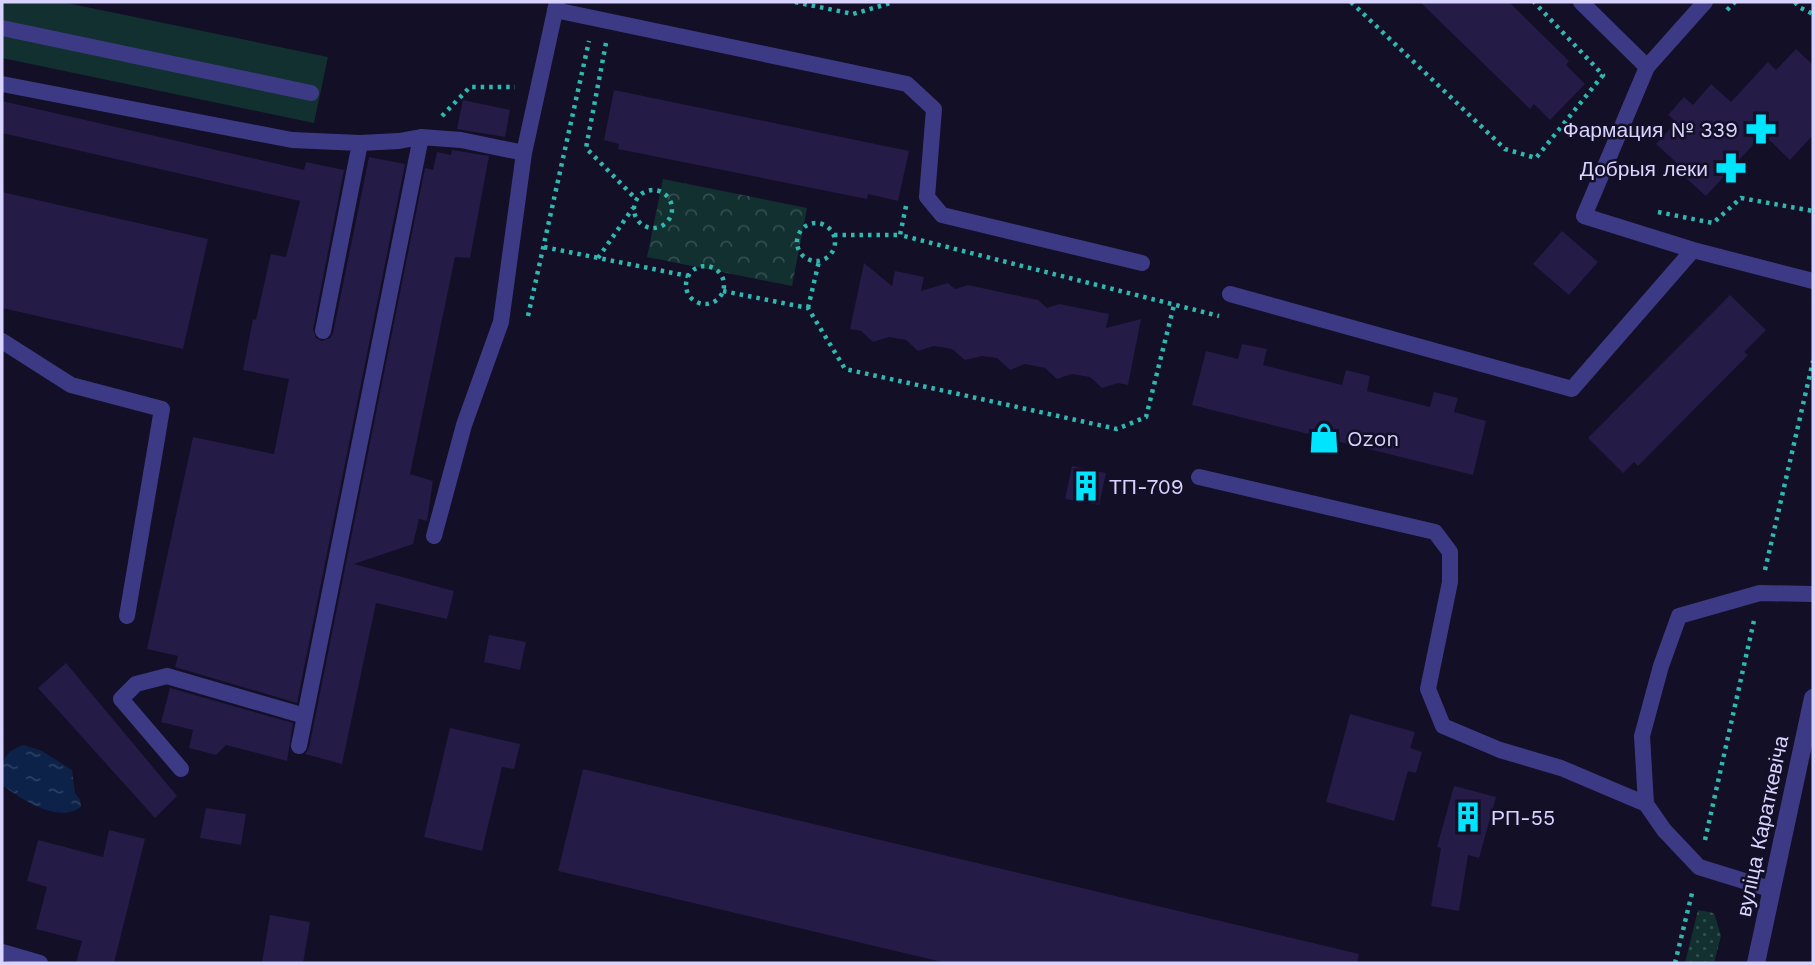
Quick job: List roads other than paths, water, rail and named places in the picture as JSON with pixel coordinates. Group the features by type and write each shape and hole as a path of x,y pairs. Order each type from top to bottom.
{"street":[{"name":"вуліца Караткевіча","path":"1756,963 1770,890 1808,748 1813,698"}],"lane":[{"path":"1581,2 1647,66"},
{"path":"1705,2 1647,66 1584,216 1693,250 1813,281"},
{"path":"433,536 464,425 501,322 524,153 556,6 907,84 934,109 927,197 942,215 1142,263"},
{"path":"2,28 311,93"},
{"path":"2,84 292,140 360,143 421,137 461,140 524,153"},
{"path":"299,746 421,137"},
{"path":"323,331 360,143"},
{"path":"1230,294 1572,390 1693,250"},
{"path":"2,341 71,385 162,409 127,616"},
{"path":"1199,477 1435,532 1450,552 1450,582 1428,689 1443,726 1500,750 1561,768 1646,804"},
{"path":"1770,890 1699,867 1664,830 1646,804 1642,736 1661,666 1679,616 1760,593 1813,594"},
{"path":"181,769 121,699 136,684 167,676 305,716"},
{"path":"2,952 40,963"}],"water":[{"path":"24,745 42,751 72,770 75,793 81,807 72,812 61,813 40,808 2,785 4,759 11,751"}],"place":[{"name":"Фармация № 339","path":"1761,129"},
{"name":"Добрыя леки","path":"1731,168"},
{"name":"Ozon","path":"1324,438"},
{"name":"ТП-709","path":"1086,486"},
{"name":"РП-55","path":"1468,817"}]}
